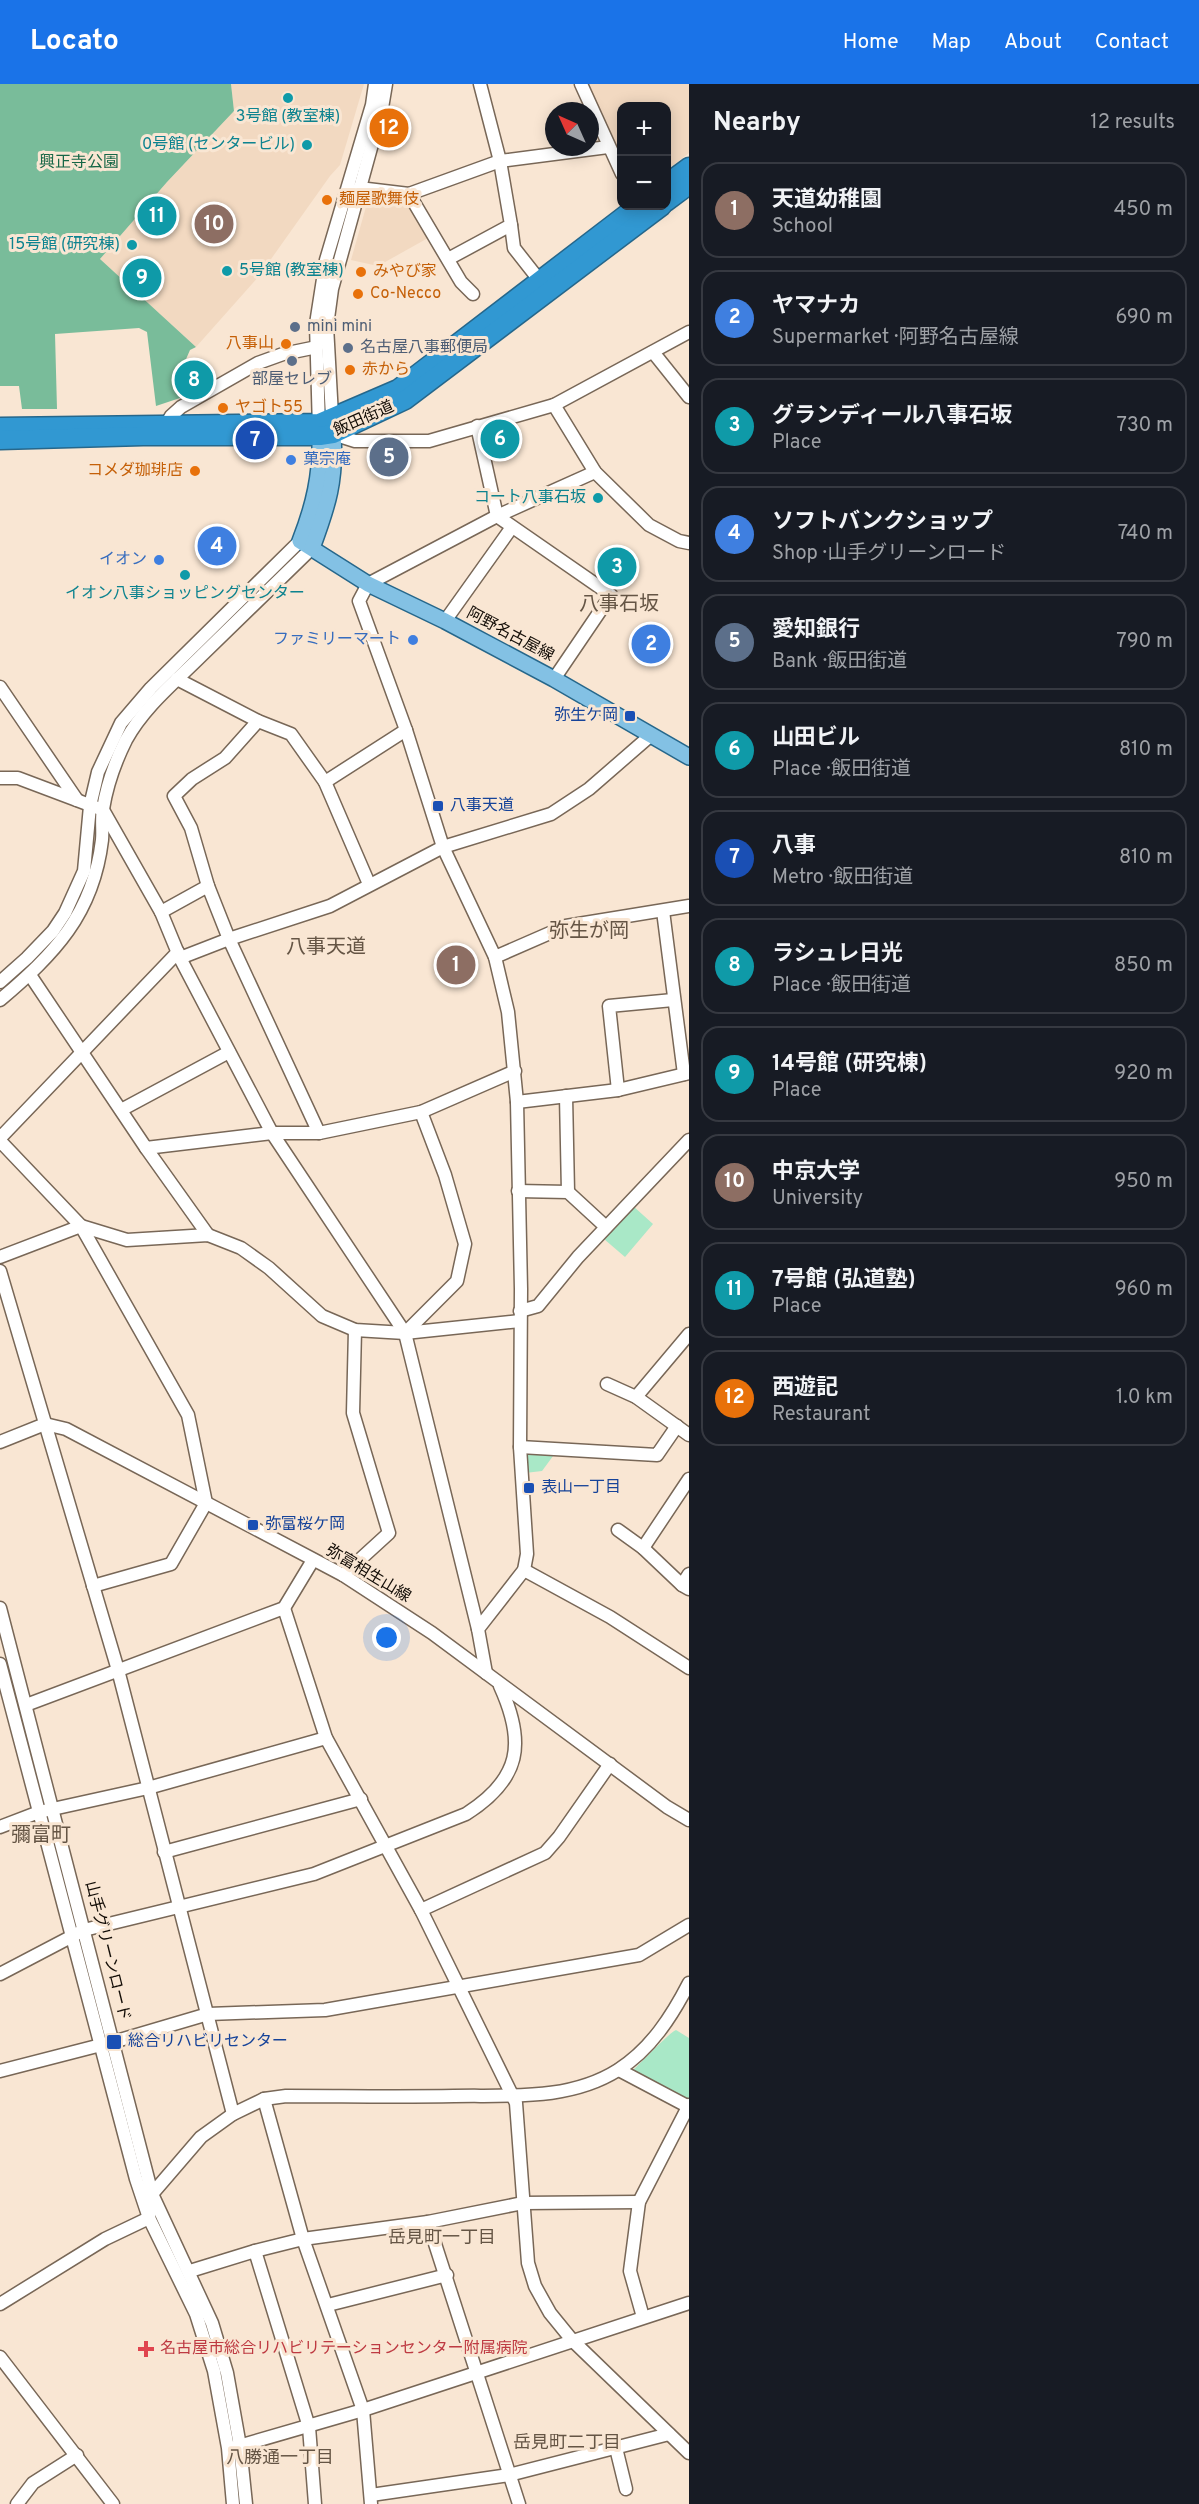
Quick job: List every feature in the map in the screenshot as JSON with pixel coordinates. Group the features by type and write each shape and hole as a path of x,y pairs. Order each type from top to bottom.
{"highway":[{"path":"671,180 689,167"},
{"path":"671,198 689,185"},
{"name":"飯田街道","path":"0,440 326,428 405,400 638,210"},
{"name":"飯田街道","path":"0,427 167,423 326,428 398,389 638,210"}],"main road":[{"path":"306,545 330,500 335,466 326,428"},
{"name":"阿野名古屋線","path":"306,545 368,584 554,679 689,757"}],"street":[{"path":"326,428 316,324 326,260 372,105 375,84"},
{"path":"326,428 327,326 338,263 382,108 386,84"},
{"path":"480,84 500,161 514,248 540,281"},
{"path":"580,84 617,166"},
{"path":"359,188 409,194 500,161 608,147"},
{"path":"409,194 461,282 473,294"},
{"path":"448,259 511,225"},
{"path":"326,428 355,441 429,441 554,405 689,332"},
{"path":"167,423 181,407 258,363 283,354 317,347"},
{"path":"653,352 689,397"},
{"path":"554,405 595,472 649,525 679,541 689,543"},
{"path":"477,426 498,516 611,595 554,679"},
{"path":"478,1629 524,1570 527,1554 520,1447 515,1071 508,1012 495,957 443,847 406,730 359,601 368,584 498,516 595,472"},
{"path":"444,621 512,527"},
{"path":"0,1000 30,975 63,942 87,898 102,840 103,810 115,761 141,717 306,545"},
{"path":"0,982 40,945 65,913 84,871 90,806 107,749 121,723 135,705 306,545"},
{"path":"177,679 258,721 291,734 324,782 369,884"},
{"path":"0,687 77,800"},
{"path":"258,721 225,758 192,779 174,796 191,828 208,886 229,939 320,1133"},
{"path":"324,782 406,730"},
{"path":"93,1586 171,1564 206,1503 188,1415 81,1226 0,1139 179,955 330,906 443,847 551,814 589,789 650,736"},
{"path":"0,778 18,778 103,810 161,912 179,955 272,1133 405,1333 478,1629 486,1673"},
{"path":"161,912 208,886"},
{"path":"495,957 566,926 689,906"},
{"path":"517,1102 618,1090 687,1074 673,1000 663,911"},
{"path":"30,975 146,1148 207,1234"},
{"path":"618,1090 609,1006 673,1000"},
{"path":"121,1110 229,1052"},
{"path":"146,1148 272,1133 320,1133 421,1112 515,1071"},
{"path":"566,1096 568,1192"},
{"path":"405,1333 456,1281 465,1244 445,1175 421,1112"},
{"path":"0,1257 81,1226 127,1240 207,1234 241,1248 269,1268 322,1316 355,1330 405,1333 520,1316 538,1306 578,1257 689,1140"},
{"path":"518,1191 568,1192 606,1227"},
{"path":"0,1271 118,1671 233,2114"},
{"path":"343,1575 389,1533 353,1413 355,1330"},
{"path":"636,1398 689,1334"},
{"path":"608,1384 636,1398 689,1435"},
{"path":"0,1442 45,1424"},
{"name":"弥富相生山線","path":"45,1424 66,1429 343,1575 432,1633 499,1685 689,1820"},
{"path":"520,1447 657,1455 677,1426"},
{"path":"643,1548 689,1479"},
{"path":"618,1530 643,1548 685,1587 689,1574"},
{"path":"26,1705 284,1608 312,1560"},
{"path":"524,1570 610,1617 689,1668"},
{"name":"山手グリーンロード","path":"0,1608 84,1930 107,2044 148,2218 196,2314 214,2370 246,2504"},
{"path":"284,1608 326,1738 421,1910 516,2103 528,2263 535,2286 550,2313 573,2340 689,2453"},
{"name":"山手グリーンロード","path":"0,1664 72,1935 152,2194 190,2271 212,2323 221,2353 234,2447 233,2504"},
{"path":"0,1974 84,1930 314,1874 466,1814 486,1802 511,1770 516,1748 506,1701 499,1685"},
{"path":"0,1717 12,1711"},
{"path":"0,1827 39,1812 148,1788 326,1738"},
{"path":"421,1910 545,1853 559,1837 610,1764"},
{"path":"164,1852 361,1799"},
{"path":"0,2071 107,2044 208,2014 325,2010 639,1955 689,1925"},
{"path":"0,2304 105,2239 148,2218 152,2194 201,2137 233,2114 264,2099 286,2096 513,2096 562,2092 619,2070 653,2040 674,2013 689,1983"},
{"path":"619,2070 689,2106 639,2202 630,2271 643,2317"},
{"path":"264,2099 303,2239 363,2410 371,2500 510,2475 669,2434"},
{"path":"190,2271 303,2239 428,2222 523,2203 639,2202"},
{"path":"428,2222 447,2275 519,2504"},
{"path":"255,2251 309,2427 315,2504"},
{"path":"328,2305 447,2275"},
{"path":"234,2447 363,2410 689,2303"},
{"path":"0,2357 113,2504"},
{"path":"616,2448 626,2489"},
{"path":"17,2504 33,2483 77,2455"}],"shaded area":[{"path":"231,84 364,84 340,165 259,276 196,347 100,259 167,182 234,111"},
{"path":"586,84 689,84 689,153 671,167 671,102 617,102 617,153 599,113 599,102 594,102"},
{"path":"369,196 406,198 428,238 378,266 351,260"}],"green space":[{"name":"興正寺公園","path":"0,84 231,84 234,111 167,182 100,259 196,347 190,350 180,373 189,395 156,406 147,332 139,328 55,334 57,409 22,409 19,386 0,386"},
{"path":"633,1206 653,1224 625,1257 604,1239"},
{"path":"523,1450 556,1452 542,1471 525,1473"},
{"path":"676,2030 689,2038 689,2100 682,2101 631,2075 633,2070 662,2041"}],"place":[{"name":"3号館 (教室棟)","path":"288,98"},
{"name":"西遊記","path":"389,128"},
{"name":"0号館 (センタービル)","path":"307,145"},
{"name":"麺屋歌舞伎","path":"327,200"},
{"name":"7号館 (弘道塾)","path":"157,216"},
{"name":"中京大学","path":"214,224"},
{"name":"15号館 (研究棟)","path":"132,245"},
{"name":"5号館 (教室棟)","path":"227,271"},
{"name":"みやび家","path":"361,272"},
{"name":"14号館 (研究棟)","path":"142,278"},
{"name":"Co-Necco","path":"358,294"},
{"name":"mini mini","path":"295,327"},
{"name":"八事山","path":"286,344"},
{"name":"名古屋八事郵便局","path":"348,348"},
{"name":"部屋セレブ","path":"292,361"},
{"name":"赤から","path":"350,370"},
{"name":"ラシュレ日光","path":"194,380"},
{"name":"ヤゴト55","path":"223,408"},
{"name":"山田ビル","path":"500,439"},
{"name":"八事","path":"255,440"},
{"name":"愛知銀行","path":"389,457"},
{"name":"菓宗庵","path":"291,460"},
{"name":"コメダ珈琲店","path":"195,471"},
{"name":"コート八事石坂","path":"598,498"},
{"name":"ソフトバンクショップ","path":"217,546"},
{"name":"イオン","path":"159,560"},
{"name":"グランディール八事石坂","path":"617,567"},
{"name":"イオン八事ショッピングセンター","path":"185,575"},
{"name":"ファミリーマート","path":"413,640"},
{"name":"ヤマナカ","path":"651,644"},
{"name":"弥生ケ岡","path":"630,716"},
{"name":"八事天道","path":"438,806"},
{"name":"天道幼稚園","path":"456,965"},
{"name":"表山一丁目","path":"529,1488"},
{"name":"弥富桜ケ岡","path":"253,1525"},
{"name":"総合リハビリセンター","path":"114,2042"},
{"name":"名古屋市総合リハビリテーションセンター附属病院","path":"146,2349"}],"district":[{"name":"八事石坂","path":"619,605"},
{"name":"弥生が岡","path":"589,932"},
{"name":"八事天道","path":"326,948"},
{"name":"彌富町","path":"41,1836"},
{"name":"岳見町一丁目","path":"442,2238"},
{"name":"岳見町二丁目","path":"567,2443"},
{"name":"八勝通一丁目","path":"280,2458"}]}
